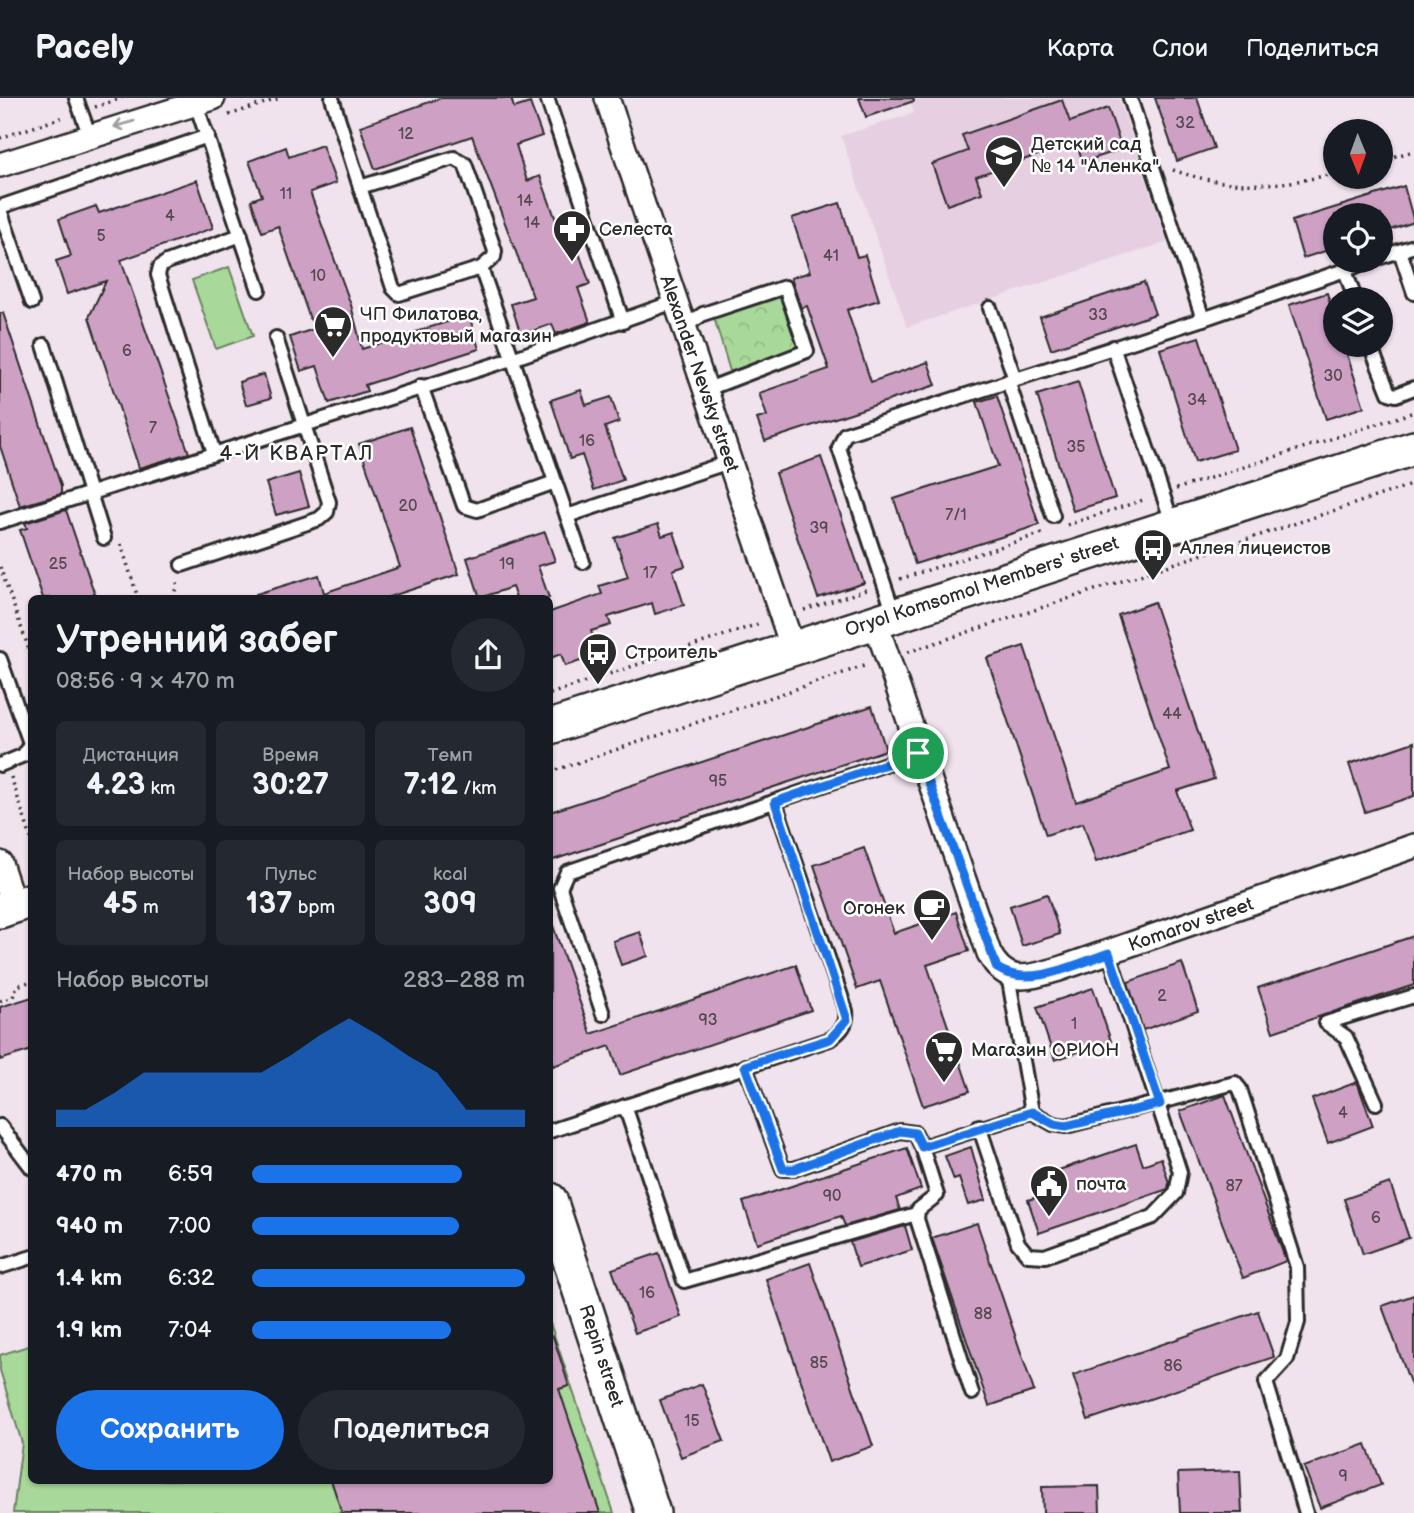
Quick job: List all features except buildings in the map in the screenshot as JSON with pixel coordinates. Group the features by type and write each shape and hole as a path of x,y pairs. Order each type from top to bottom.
{"street":[{"path":"0,165 89,134 204,101"},
{"name":"Alexander Nevsky street","path":"614,101 674,302 793,649"},
{"name":"Oryol Komsomol Members' street","path":"553,726 793,649 885,606 1173,526 1414,448"},
{"path":"885,606 887,658 918,753 989,953 997,968 1008,975"},
{"name":"Komarov street","path":"1008,975 1037,975 1109,953 1414,846"},
{"path":"0,863 15,906"},
{"name":"Repin street","path":"553,1209 653,1513"}],"lane":[{"path":"76,98 89,134"},
{"path":"547,98 623,322"},
{"path":"1130,98 1203,319"},
{"path":"336,99 360,187 393,288 399,294 481,268 494,257 495,251 465,164 460,159 360,187"},
{"path":"204,101 208,136 259,290"},
{"path":"32,302 0,208 208,136"},
{"path":"214,453 158,275 160,267 167,261 241,235"},
{"path":"1393,253 1414,246"},
{"path":"1400,251 1414,293"},
{"path":"481,268 583,562"},
{"path":"885,606 839,448 845,434 1203,319 1336,273"},
{"path":"683,328 703,314 785,288 807,352 724,380 705,390"},
{"path":"0,522 512,359 674,302"},
{"path":"990,308 1058,521"},
{"path":"183,565 319,519 327,513 329,502 276,338"},
{"path":"44,345 104,538"},
{"path":"1113,346 1173,526"},
{"path":"1375,357 1389,393 1396,395 1414,390"},
{"path":"421,386 464,506 477,509 555,482"},
{"path":"567,516 729,462"},
{"path":"0,659 28,737"},
{"path":"0,765 24,755 28,747"},
{"path":"603,1014 560,888 567,872 918,753"},
{"path":"553,1130 830,1039 847,1020 775,802"},
{"path":"979,1126 1018,1243 1028,1255 1045,1256 1153,1217 1176,1193 1180,1172 1109,953"},
{"path":"1008,975 1032,1112"},
{"path":"1376,1103 1346,1037 1326,1023 1414,996"},
{"path":"625,1106 684,1281 916,1214 937,1195 915,1133 900,1131 794,1169 783,1169 745,1066"},
{"path":"922,1147 979,1126 1032,1112 1054,1124 1066,1126 1235,1083 1240,1089 1297,1267 1298,1322 1287,1359 1266,1382 1306,1513"},
{"path":"0,1126 28,1163"},
{"path":"916,1214 972,1393"},
{"path":"0,1267 28,1258"}],"path":[{"path":"0,138 121,98"},
{"path":"1393,157 1414,151"},
{"path":"1152,163 1230,185 1305,181 1323,176"},
{"path":"1058,521 1163,494 1414,412"},
{"path":"553,771 1414,484"},
{"path":"800,611 885,606 1049,531"},
{"path":"104,538 118,536 137,595"},
{"path":"0,567 28,647"},
{"path":"553,693 762,623"},
{"path":"21,770 10,774 28,829"},
{"path":"0,1001 13,997 17,986 28,982"}],"shaded area":[{"name":"Детский сад № 14 \"Аленка\"","path":"909,98 1119,98 1167,242 907,327 841,136 914,113"}],"green space":[{"path":"229,267 253,336 216,349 192,280"},
{"path":"785,287 807,351 732,378 712,311"},
{"path":"553,1332 614,1513 13,1513 22,1443 0,1370 0,1355 28,1346 28,1484 553,1484"}],"place":[{"name":"Детский сад № 14 \"Аленка\"","path":"1004,189"},
{"name":"Селеста","path":"572,263"},
{"name":"ЧП Филатова, продуктовый магазин","path":"333,359"},
{"name":"Аллея лицеистов","path":"1153,582"},
{"name":"Строитель","path":"598,686"},
{"name":"Огонек","path":"932,942"},
{"name":"Магазин ОРИОН","path":"944,1084"},
{"name":"почта","path":"1049,1218"}],"district":[{"name":"4-Й КВАРТАЛ","path":"297,453"}],"route":[{"path":"918,753 989,953 997,968 1008,975 1024,977 1109,953 1160,1104 1066,1126 1054,1124 1032,1112 979,1126 922,1147 915,1133 900,1131 794,1169 783,1169 745,1066 830,1039 847,1020 775,802 918,753"}]}
